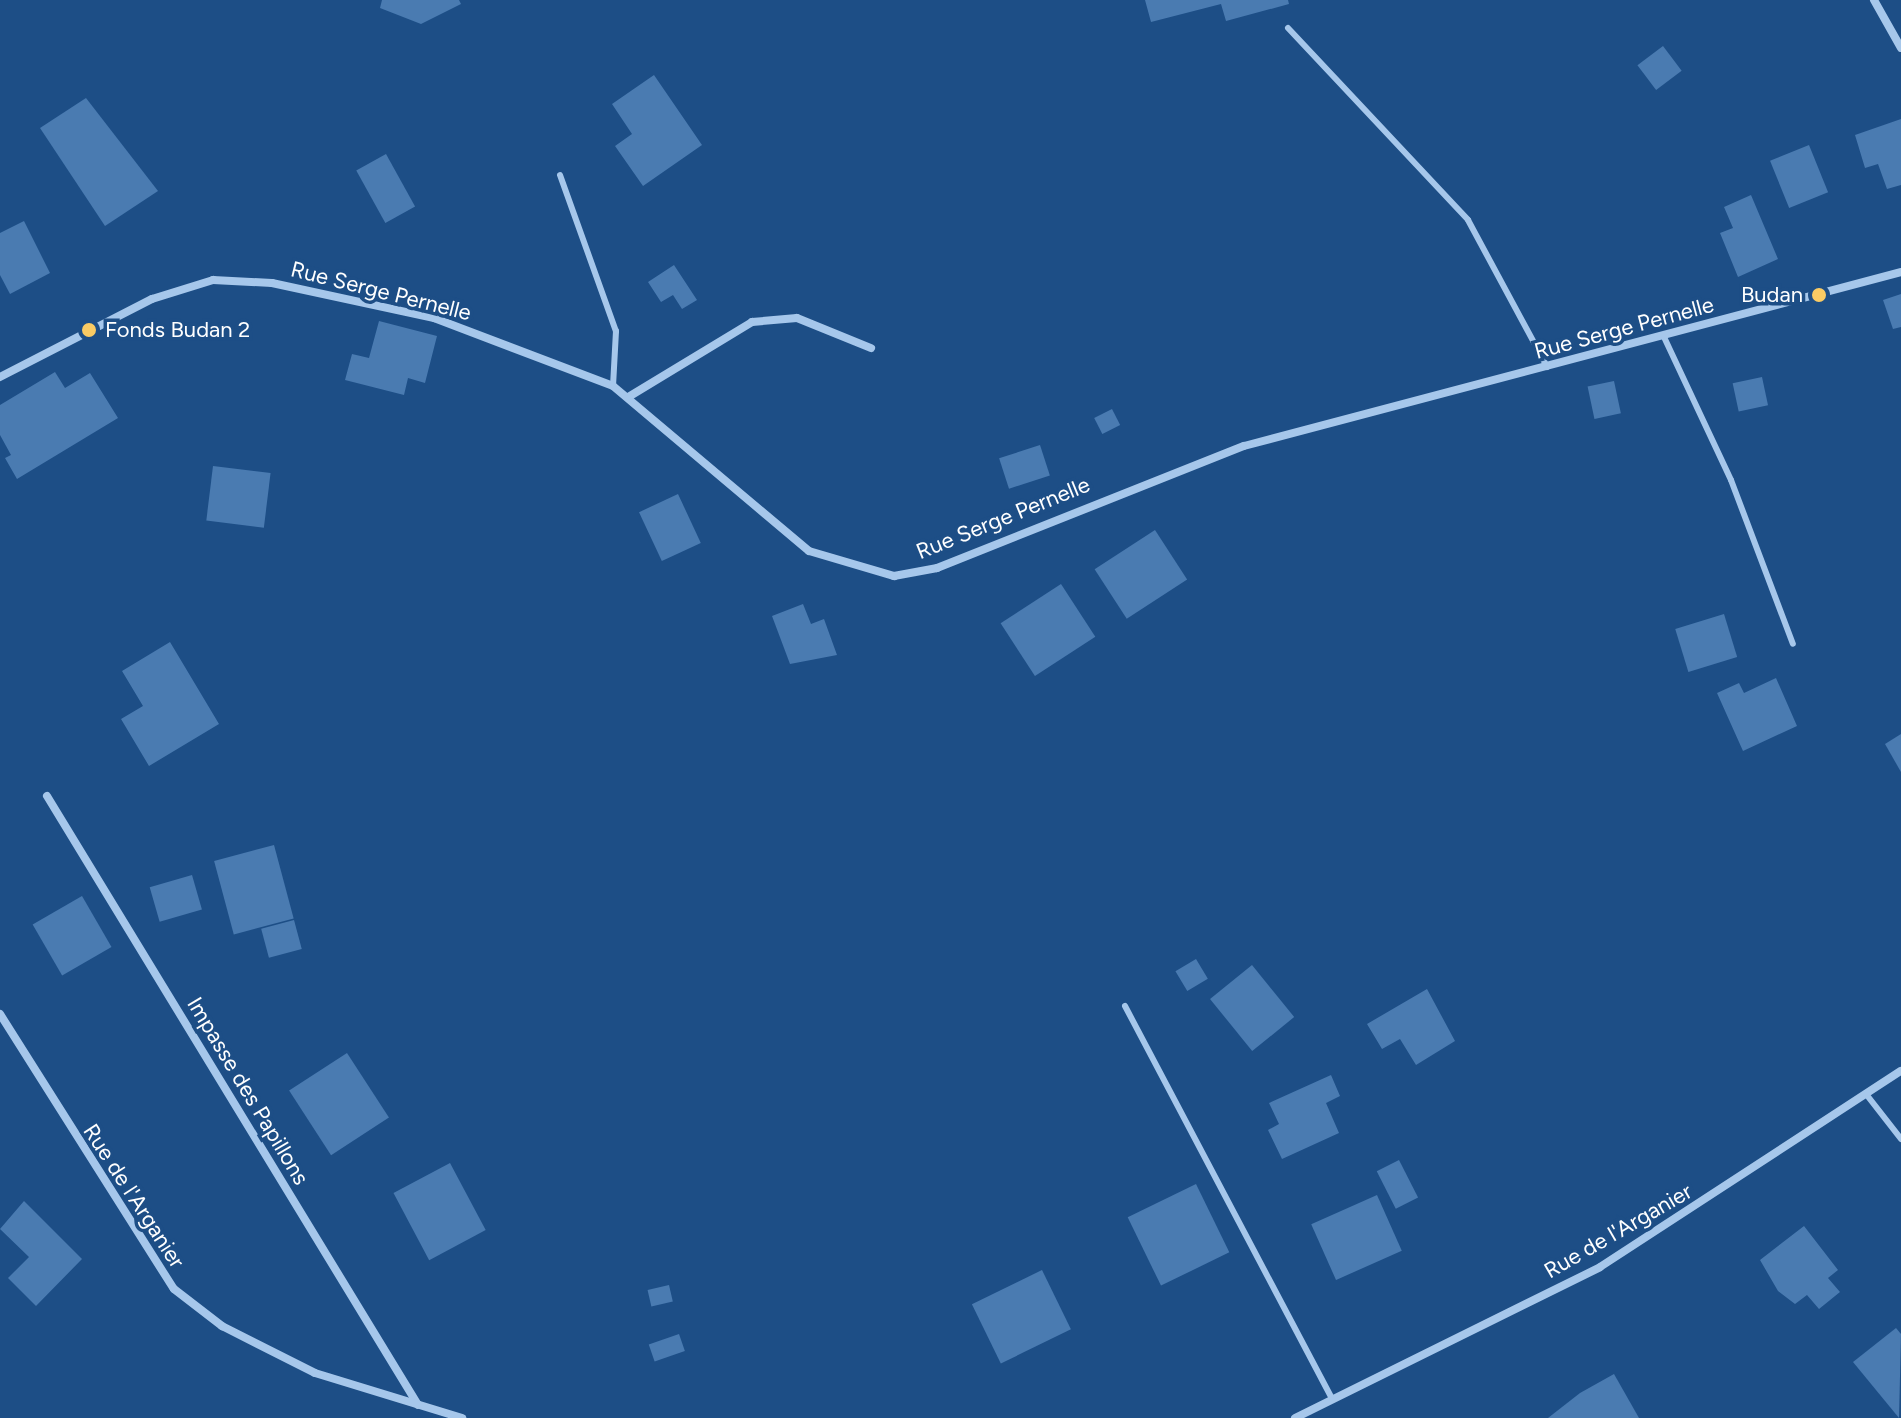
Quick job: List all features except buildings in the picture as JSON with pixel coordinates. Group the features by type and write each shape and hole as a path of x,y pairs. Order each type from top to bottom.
{"street":[{"path":"1874,0 1901,48"},
{"name":"Rue Serge Pernelle","path":"0,377 152,299 213,280 241,280 434,318 613,386 630,396 809,551 850,569 894,576 937,568 1175,468 1901,272"},
{"path":"630,396 752,322 797,318 871,348"},
{"name":"Impasse des Papillons","path":"47,796 418,1405"},
{"name":"Rue de l'Arganier","path":"0,1014 174,1289 279,1356 462,1418"},
{"name":"Rue de l'Arganier","path":"1295,1418 1600,1267 1901,1071"}],"lane":[{"path":"1288,28 1468,220 1547,367"},
{"path":"560,175 616,331 613,386"},
{"path":"1664,337 1731,480 1793,644"},
{"path":"1125,1006 1332,1399"},
{"path":"1866,1094 1901,1139"}],"place":[{"name":"Budan","path":"1819,295"},
{"name":"Fonds Budan 2","path":"89,330"}]}
